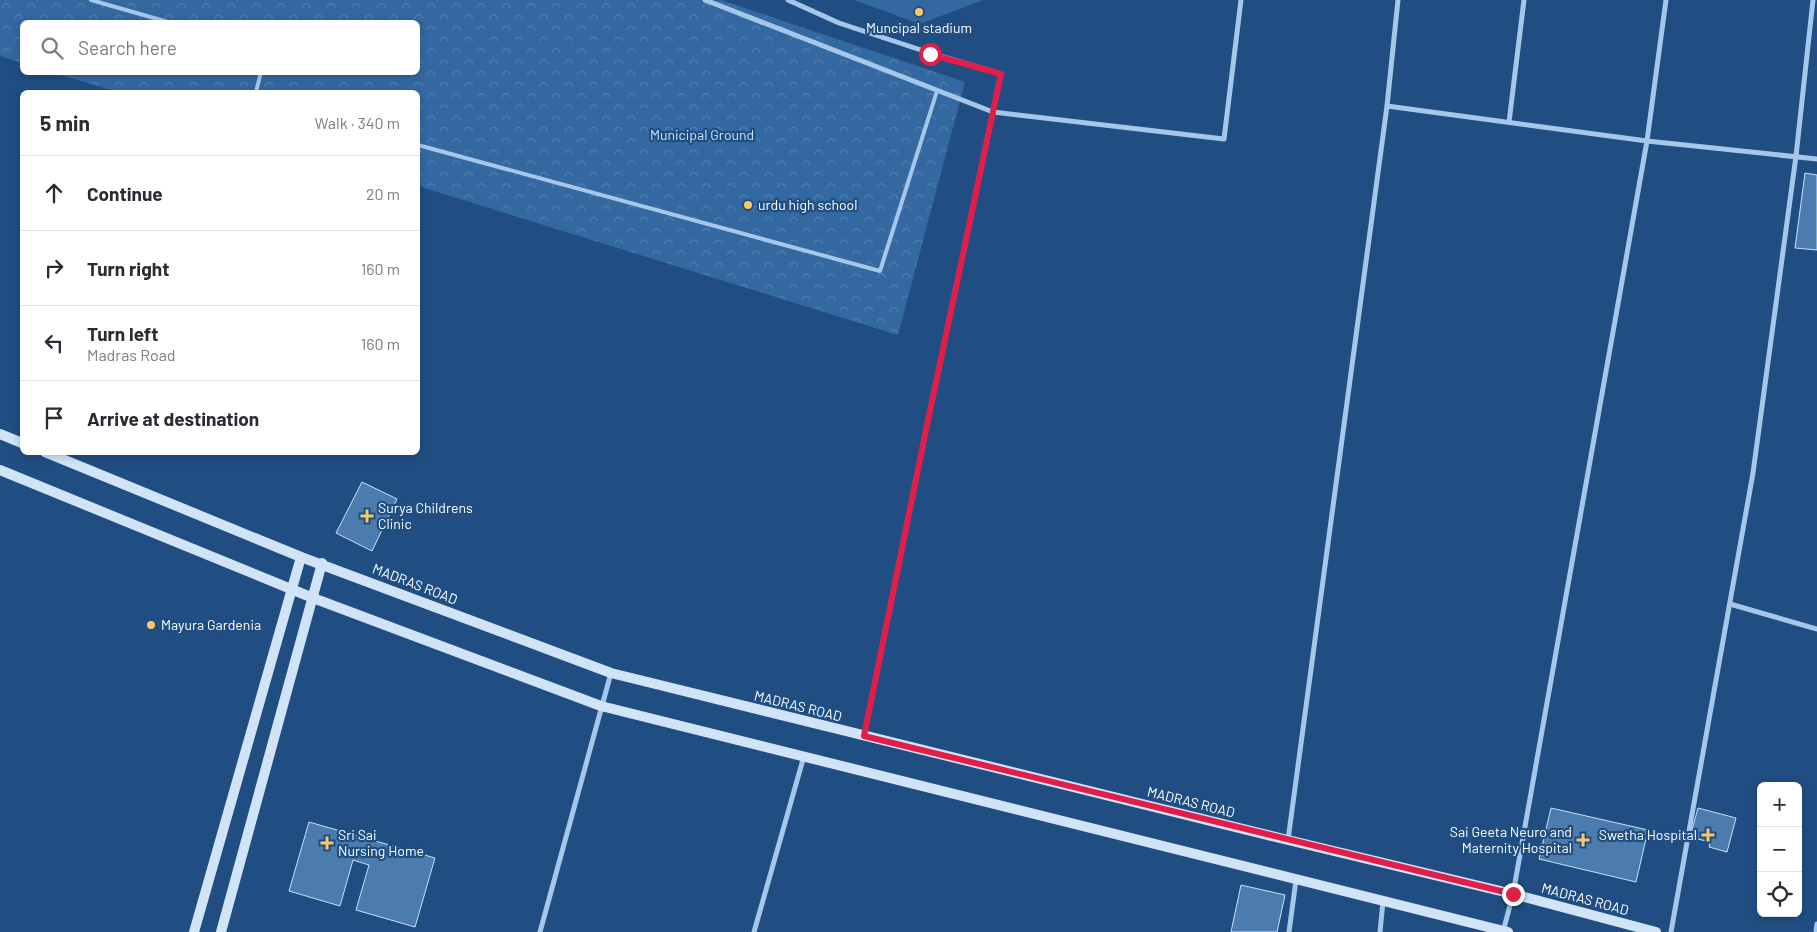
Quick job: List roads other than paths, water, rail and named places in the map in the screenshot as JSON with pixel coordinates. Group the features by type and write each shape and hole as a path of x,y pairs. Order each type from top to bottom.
{"main road":[{"path":"0,434 20,442"},
{"name":"MADRAS ROAD","path":"52,455 301,556 611,673 1513,894 1656,932"},
{"path":"0,470 313,598 602,706 1505,932"},
{"path":"194,932 301,556"},
{"path":"221,932 322,564"}],"street":[{"path":"705,0 993,112 1224,139 1241,0"},
{"path":"788,0 839,23 930,54 1001,74 864,736"},
{"path":"1288,840 1387,106 1398,0"},
{"path":"1509,122 1524,0"},
{"path":"1505,932 1647,141 1666,0"},
{"path":"1672,932 1753,473 1796,156 1813,0"},
{"path":"1387,106 1647,141 1817,158"},
{"path":"1730,604 1817,629"},
{"path":"540,932 611,673"},
{"path":"754,932 804,756"},
{"path":"1289,932 1296,879"},
{"path":"1380,932 1383,901"},
{"path":"1816,932 1817,924"}],"lane":[{"path":"91,0 161,20"},
{"path":"256,90 260,75"},
{"path":"420,146 880,271 937,91"}],"place":[{"name":"Muncipal stadium","path":"919,12"},
{"name":"urdu high school","path":"748,205"},
{"name":"Surya Childrens Clinic","path":"367,516"},
{"name":"Mayura Gardenia","path":"151,625"},
{"name":"Swetha Hospital","path":"1708,835"},
{"name":"Sai Geeta Neuro and Maternity Hospital","path":"1583,840"},
{"name":"Sri Sai Nursing Home","path":"327,843"}],"park label":[{"name":"Municipal Ground","path":"702,135"}]}
